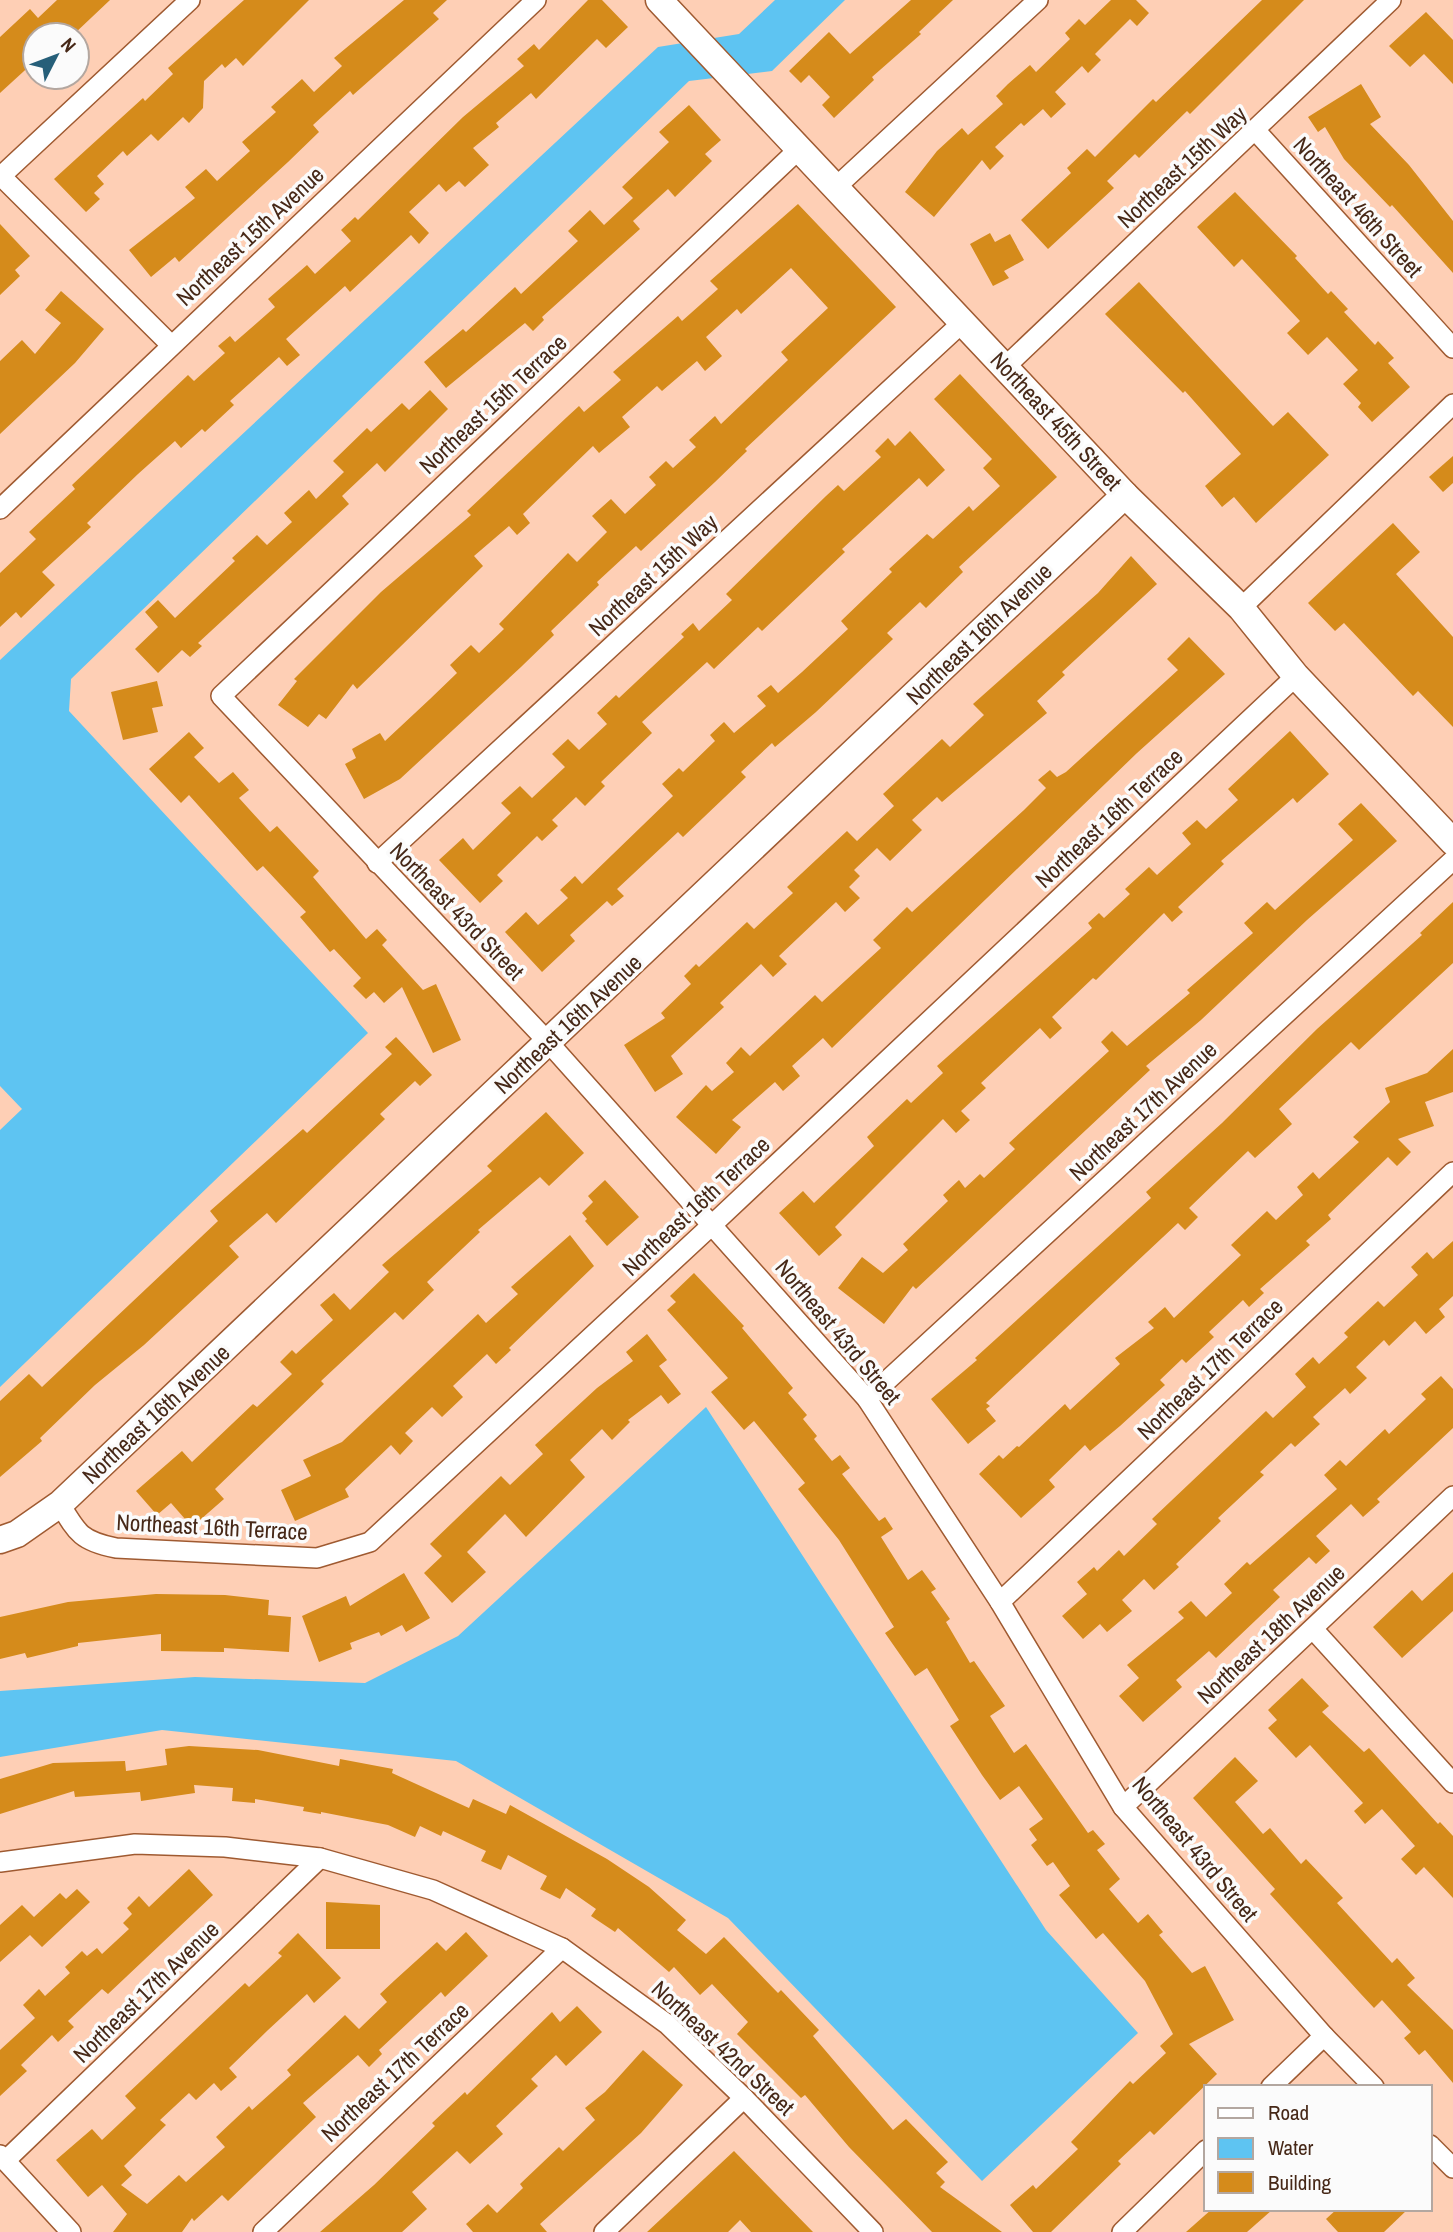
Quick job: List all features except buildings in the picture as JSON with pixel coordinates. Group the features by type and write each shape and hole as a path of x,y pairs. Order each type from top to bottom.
{"street":[{"path":"171,345 0,176 190,0"},
{"name":"Northeast 15th Avenue","path":"0,509 536,0"},
{"name":"Northeast 45th Street","path":"659,0 1125,495 1241,608 1296,676 1453,842"},
{"path":"835,188 1038,0"},
{"name":"Northeast 15th Way","path":"1004,367 1256,131 1391,0"},
{"name":"Northeast 46th Street","path":"1256,131 1453,348"},
{"name":"Northeast 15th Terrace","path":"221,696 799,149"},
{"name":"Northeast 15th Way","path":"377,863 963,323"},
{"path":"1241,608 1453,404"},
{"name":"Northeast 16th Avenue","path":"0,1540 17,1534 60,1504 1125,495"},
{"name":"Northeast 16th Terrace","path":"60,1504 77,1533 94,1544 175,1553 317,1558 370,1542 1296,676"},
{"name":"Northeast 43rd Street","path":"221,696 549,1043 867,1399 1000,1602 1123,1807 1324,2036 1372,2085"},
{"name":"Northeast 17th Avenue","path":"867,1399 1453,860"},
{"name":"Northeast 17th Terrace","path":"1000,1602 1453,1172"},
{"name":"Northeast 18th Avenue","path":"1123,1807 1453,1496"},
{"path":"1313,1629 1453,1783"},
{"path":"0,1862 135,1844 225,1847 320,1858"},
{"name":"Northeast 17th Avenue","path":"3,2158 320,1858"},
{"name":"Northeast 42nd Street","path":"320,1858 433,1890 562,1948 667,2024 744,2098 873,2232"},
{"name":"Northeast 17th Terrace","path":"262,2232 562,1948"},
{"path":"1273,2085 1324,2036"},
{"path":"604,2232 744,2098"},
{"path":"1432,2147 1453,2168"},
{"path":"1122,2232 1204,2152"},
{"path":"3,2158 71,2232"}],"water":[{"path":"775,0 845,0 772,71 689,81 71,679 69,711 368,1033 0,1387 0,1130 22,1109 0,1086 0,660 658,47 739,34"},
{"path":"706,1407 1046,1930 1138,2033 982,2181 728,1918 456,1761 162,1730 0,1757 0,1691 195,1677 365,1683 458,1636"}]}
